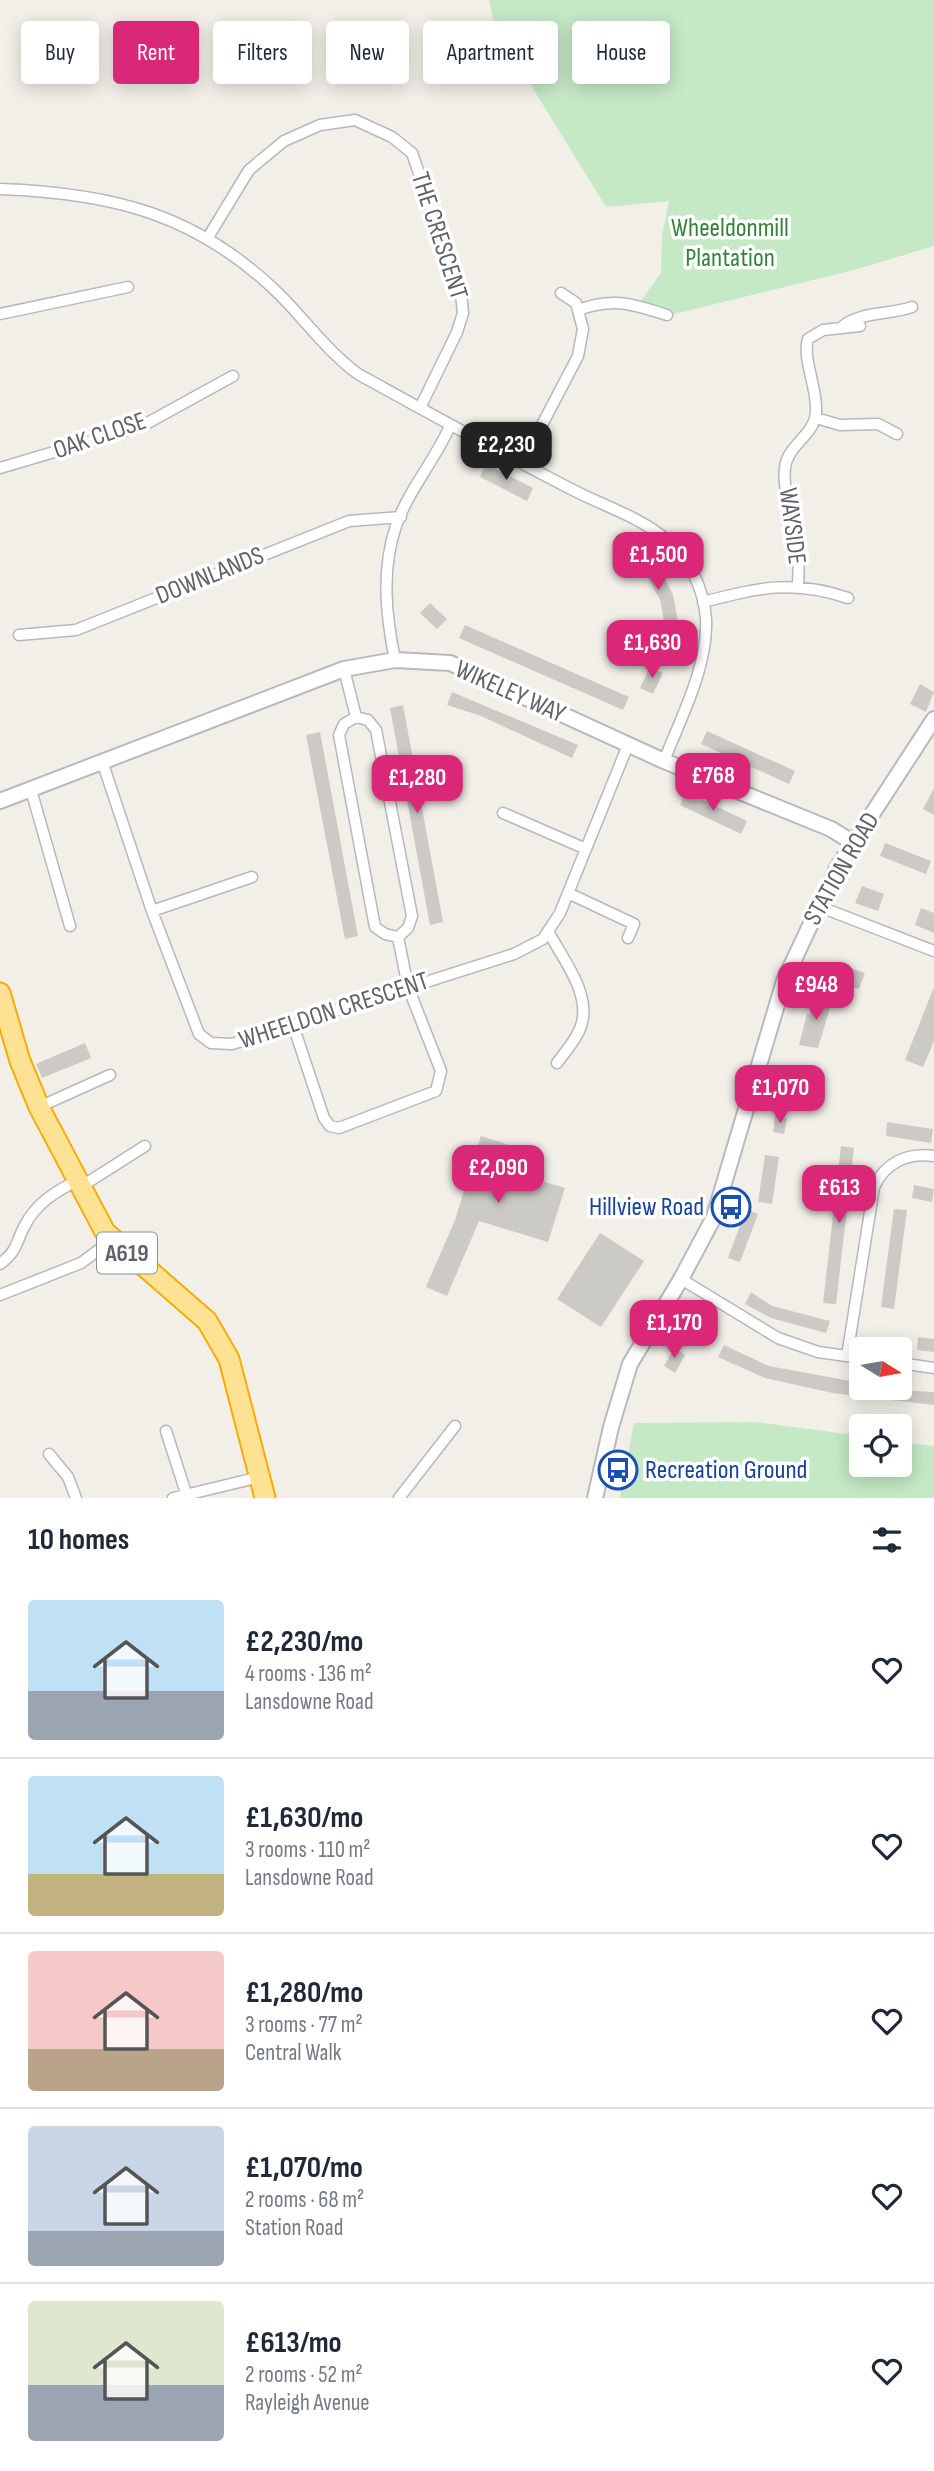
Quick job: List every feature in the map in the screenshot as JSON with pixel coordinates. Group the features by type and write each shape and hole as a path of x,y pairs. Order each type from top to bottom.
{"highway":[{"name":"A619","path":"0,993 20,1061 39,1107 112,1240 207,1321 229,1359 265,1498"}],"street":[{"name":"THE CRESCENT","path":"207,239 249,170 284,141 320,125 355,120 392,137 412,153 461,294 463,313 419,408"},
{"path":"0,189 88,197 143,209 186,225 234,256 279,295 334,357 358,374 450,426 648,526 669,541 684,558 698,583 703,602 705,648 664,761"},
{"path":"0,314 128,287"},
{"path":"522,463 578,356 583,328 576,303 561,293"},
{"path":"578,310 601,302 626,303 667,316"},
{"path":"843,327 860,317 892,314 912,307"},
{"path":"860,326 843,327 815,334 808,339 806,347 816,392 816,418 840,425 878,424 897,434"},
{"name":"OAK CLOSE","path":"0,468 142,426 201,391 233,376"},
{"name":"WAYSIDE","path":"798,586 799,545 785,486 785,467 790,450 816,418"},
{"path":"394,660 386,598 388,563 401,517 450,426"},
{"name":"DOWNLANDS","path":"19,635 76,630 349,521 401,517"},
{"name":"WAYSIDE","path":"703,602 748,590 783,585 821,589 848,598"},
{"name":"WIKELEY WAY","path":"0,801 344,669 394,660 450,663 628,745 831,830 852,842"},
{"path":"344,669 356,717"},
{"path":"356,717 368,720 376,730 412,916 408,928 398,937 385,934 375,927 339,735 344,724 356,717"},
{"name":"STATION ROAD","path":"595,1498 611,1427 630,1364 681,1279 714,1217 784,981 818,906 852,842 934,719"},
{"name":"WHEELDON CRESCENT","path":"102,761 152,911 199,1034 211,1042 232,1044 514,954 543,939 568,893 628,745"},
{"path":"31,790 70,926"},
{"path":"503,813 586,849"},
{"path":"152,911 252,877"},
{"path":"568,893 634,924 628,939"},
{"path":"818,906 934,951"},
{"path":"548,931 580,990 583,1005 581,1026 558,1063"},
{"path":"293,1025 324,1118 330,1126 339,1128 436,1091 441,1071 408,987 398,937"},
{"path":"39,1107 110,1076"},
{"path":"0,1264 14,1253 24,1227 45,1198 80,1183 145,1146"},
{"path":"681,1279 778,1338 818,1352 847,1356 874,1187 882,1170 894,1162 911,1156 934,1156"},
{"path":"0,1295 81,1263 112,1240"},
{"path":"912,1365 934,1368"},
{"path":"399,1498 455,1426"},
{"path":"166,1431 186,1493"},
{"path":"49,1454 68,1477 76,1498"},
{"path":"173,1498 261,1476"}],"green space":[{"name":"Wheeldonmill Plantation","path":"489,0 934,0 934,246 854,270 675,314 640,302 661,273 662,236 669,201 606,207 530,84 558,84 558,21 494,21"},
{"path":"757,1422 849,1434 849,1477 912,1477 912,1443 934,1446 934,1498 620,1498 634,1423"}],"building":[{"path":"486,464 533,488 527,501 480,477"},
{"path":"631,544 654,557 673,595 678,621 674,647 660,645 664,621 660,600 643,568 623,556"},
{"path":"430,603 447,619 437,629 420,613"},
{"path":"465,625 629,697 623,710 459,638"},
{"path":"650,667 663,673 653,694 640,688"},
{"path":"920,684 934,692 926,712 910,704"},
{"path":"452,692 578,745 572,758 481,716 447,705"},
{"path":"403,705 443,922 430,925 390,708"},
{"path":"707,731 795,771 789,784 701,744"},
{"path":"320,732 358,936 345,939 306,735"},
{"path":"934,788 934,815 923,809"},
{"path":"686,792 747,821 741,834 680,805"},
{"path":"885,843 931,861 926,874 880,856"},
{"path":"862,886 884,894 878,911 855,903"},
{"path":"921,908 934,913 934,933 915,925"},
{"path":"848,967 865,973 859,989 843,984"},
{"path":"934,987 934,1041 923,1067 905,1060"},
{"path":"814,994 833,998 818,1048 799,1045"},
{"path":"85,1043 91,1058 42,1078 36,1064"},
{"path":"775,1116 787,1118 784,1134 773,1132"},
{"path":"887,1122 933,1129 931,1143 886,1136"},
{"path":"481,1136 528,1151 525,1161 544,1166 539,1180 565,1188 548,1242 479,1221 447,1296 426,1287 455,1220"},
{"path":"841,1146 854,1148 836,1304 823,1303"},
{"path":"765,1155 779,1157 772,1204 758,1202"},
{"path":"914,1185 934,1189 932,1202 912,1198"},
{"path":"746,1209 758,1214 740,1262 728,1258"},
{"path":"894,1209 907,1210 894,1309 881,1307"},
{"path":"600,1233 644,1261 601,1327 557,1299"},
{"path":"751,1292 772,1306 830,1321 826,1333 771,1318 745,1304"},
{"path":"918,1337 934,1339 934,1352 917,1350"},
{"path":"724,1345 769,1366 849,1381 849,1395 765,1378 718,1357"},
{"path":"674,1348 685,1355 675,1373 664,1366"},
{"path":"912,1391 934,1392 934,1405 892,1400 912,1400"}],"place":[{"name":"Hillview Road","path":"731,1207"},
{"name":"Recreation Ground","path":"618,1470"}]}
